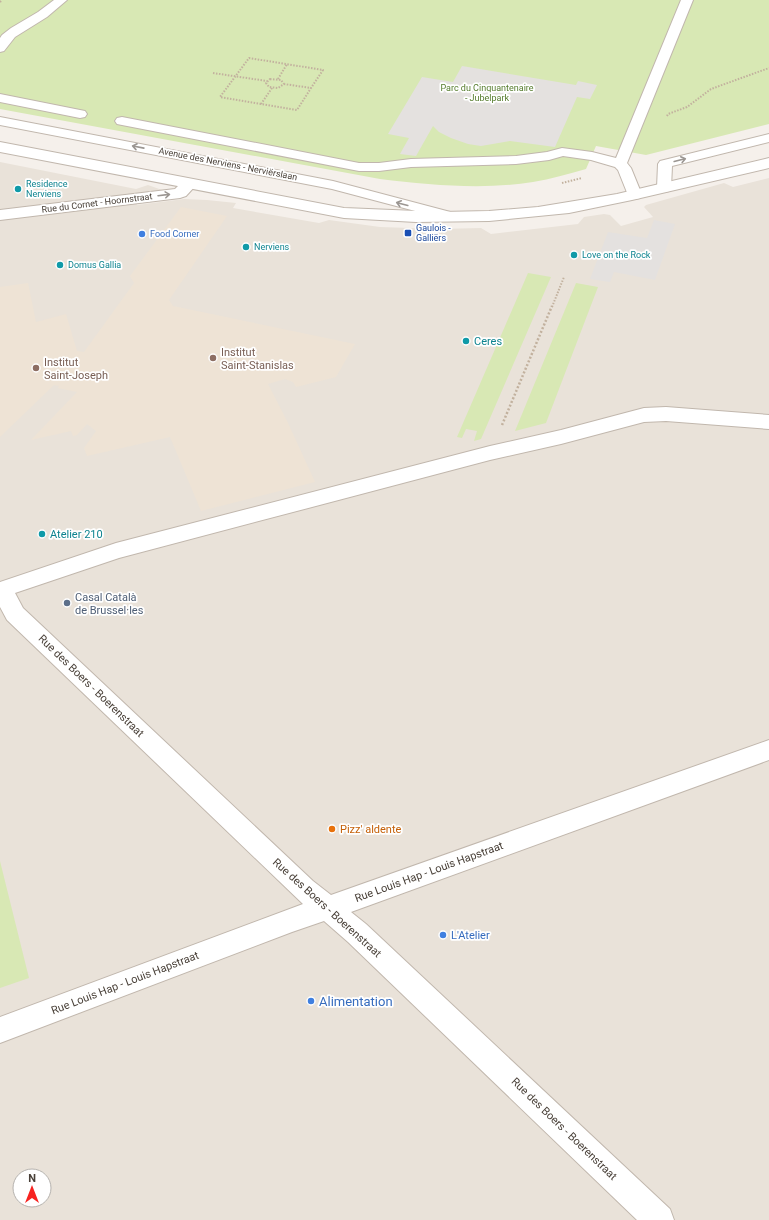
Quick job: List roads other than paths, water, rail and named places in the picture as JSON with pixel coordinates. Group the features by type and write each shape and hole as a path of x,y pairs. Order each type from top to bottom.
{"street":[{"name":"Avenue des Nerviens - Nerviërslaan","path":"0,147 344,213 376,216 453,218 538,212 635,195 769,163"},
{"name":"Rue du Cornet - Hoornstraat","path":"0,215 180,193 189,184"},
{"path":"1,590 116,551 490,453 561,438 644,415 666,414 769,422"},
{"name":"Rue des Boers - Boerenstraat","path":"1,590 15,614 304,888 357,933 659,1220"},
{"name":"Rue Louis Hap - Louis Hapstraat","path":"0,1030 291,920 769,750"}],"lane":[{"path":"0,48 4,40 11,33 37,18 61,0"},
{"path":"620,164 687,0"},
{"path":"0,98 80,114"},
{"name":"Avenue des Nerviens - Nerviërslaan","path":"0,121 333,185 453,218"},
{"path":"122,121 359,167 380,167 411,162 516,160 549,156 562,152 592,156 620,164 624,168 635,195"},
{"path":"664,188 665,164 769,138"}],"place":[{"name":"Residence Nerviens","path":"18,189"},
{"name":"Gaulois - Galliërs","path":"408,233"},
{"name":"Food Corner","path":"142,234"},
{"name":"Nerviens","path":"246,247"},
{"name":"Love on the Rock","path":"574,255"},
{"name":"Domus Gallia","path":"60,265"},
{"name":"Ceres","path":"466,341"},
{"name":"Institut Saint-Stanislas","path":"213,358"},
{"name":"Institut Saint-Joseph","path":"36,368"},
{"name":"Atelier 210","path":"42,534"},
{"name":"Casal Català de Brussel·les","path":"67,603"},
{"name":"Pizz' aldente","path":"332,829"},
{"name":"L'Atelier","path":"443,935"},
{"name":"Alimentation","path":"311,1001"}],"park label":[{"name":"Parc du Cinquantenaire - Jubelpark","path":"487,94"}]}
